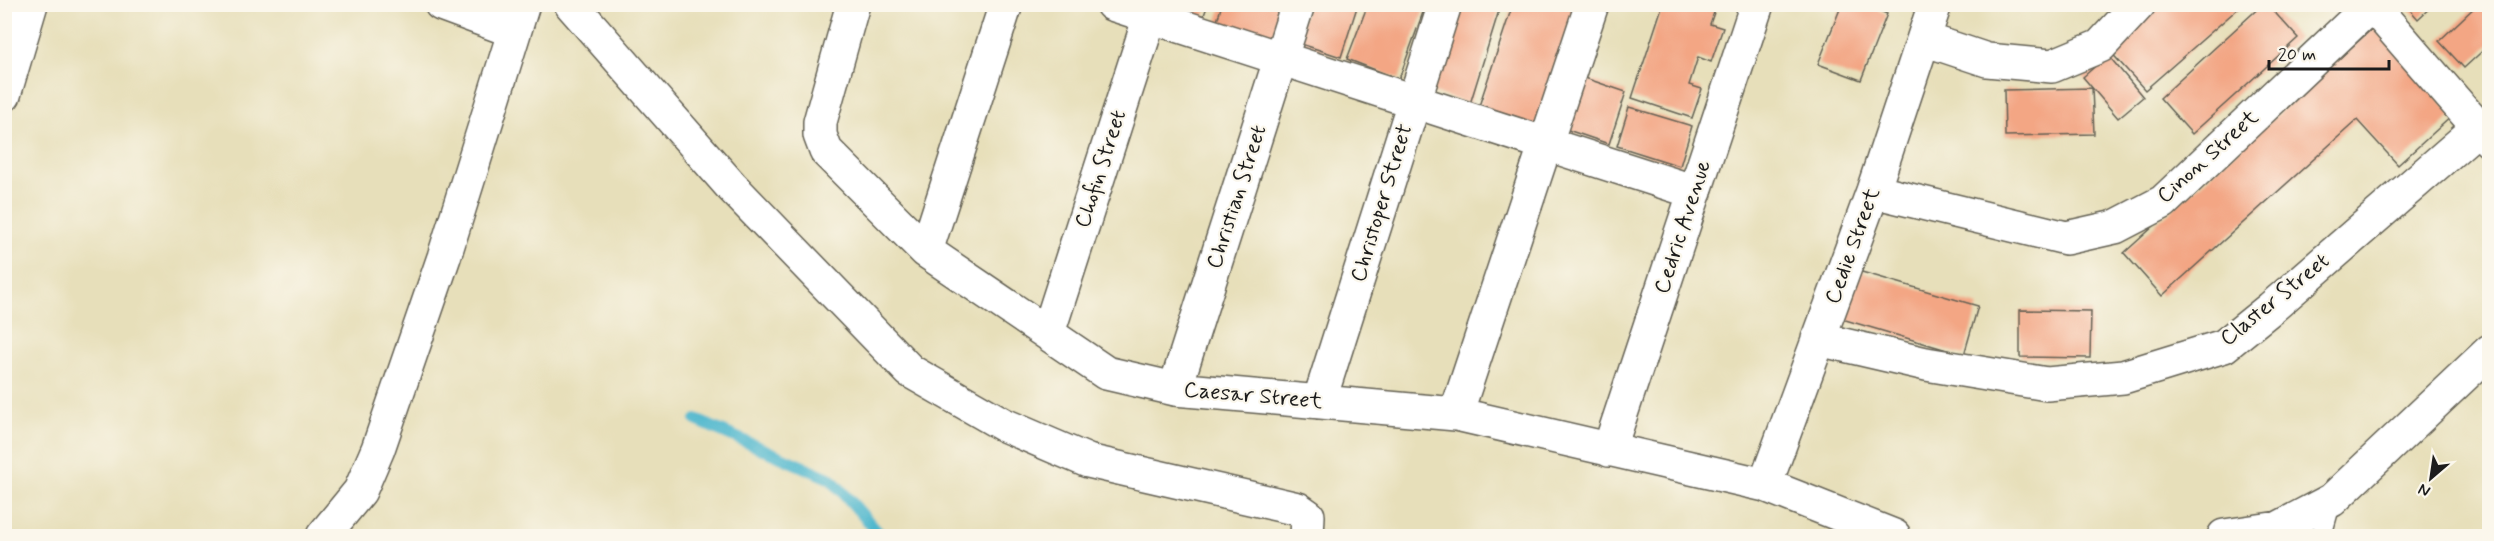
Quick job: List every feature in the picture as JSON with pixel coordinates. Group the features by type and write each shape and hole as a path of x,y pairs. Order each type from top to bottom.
{"street":[{"path":"4,95 30,4"},
{"path":"323,537 360,491 378,449 444,257 519,18 441,4"},
{"path":"571,4 731,186 910,371 1004,425 1088,461 1298,509 1308,516 1307,537"},
{"name":"Caesar Street","path":"853,4 820,122 820,135 826,151 926,252 1106,374 1174,389 1456,414 1765,485 1894,537"},
{"path":"926,252 1006,4"},
{"path":"1112,4 1152,11 1281,59 1695,192"},
{"name":"Christian Street","path":"1174,389 1299,4"},
{"name":"Christoper Street","path":"1319,402 1445,4"},
{"path":"1456,414 1592,4"},
{"name":"Cedric Avenue","path":"1609,450 1757,4"},
{"name":"Cedie Street","path":"1765,485 1873,191 1935,4"},
{"path":"1924,39 1987,60 2052,66 2100,46 2139,4"},
{"path":"2371,5 2484,134"},
{"name":"Cinon Street","path":"1873,191 2066,238 2115,227 2163,202 2371,5"},
{"name":"Chofin Street","path":"1048,333 1152,11"},
{"name":"Claster Street","path":"1818,339 1926,364 2047,384 2122,377 2224,346 2484,134"},
{"path":"2224,537 2279,528 2332,500 2490,351"}],"lane":[{"path":"2322,537 2332,500"}],"building":[{"path":"1166,4 1208,4 1203,18"},
{"path":"1222,4 1284,4 1270,46 1215,28"},
{"path":"1308,4 1358,4 1341,57 1295,42"},
{"path":"1368,4 1426,4 1399,79 1347,59"},
{"path":"1451,4 1501,4 1470,104 1425,90"},
{"path":"1513,4 1583,4 1534,131 1477,112"},
{"path":"1663,4 1717,4 1710,24 1723,28 1711,62 1698,57 1689,85 1702,89 1692,118 1632,98"},
{"path":"1842,4 1865,4 1887,14 1861,80 1818,64"},
{"path":"2263,4 2267,4 2298,38 2192,134 2160,98"},
{"path":"2405,4 2434,4 2418,19"},
{"path":"2478,4 2490,14 2490,44 2464,68 2439,41"},
{"path":"2159,5 2242,5 2145,90 2108,49"},
{"path":"2374,27 2453,115 2398,165 2357,120 2162,296 2124,253"},
{"path":"2108,55 2143,97 2118,118 2083,77"},
{"path":"1576,75 1626,92 1609,144 1559,127"},
{"path":"2092,88 2094,134 2005,136 2004,90"},
{"path":"1629,107 1692,126 1680,166 1617,146"},
{"path":"1855,270 1978,306 1964,355 1842,319"},
{"path":"2020,310 2091,311 2090,358 2020,357"}],"waterway":[{"path":"696,420 831,479 881,536"}]}
